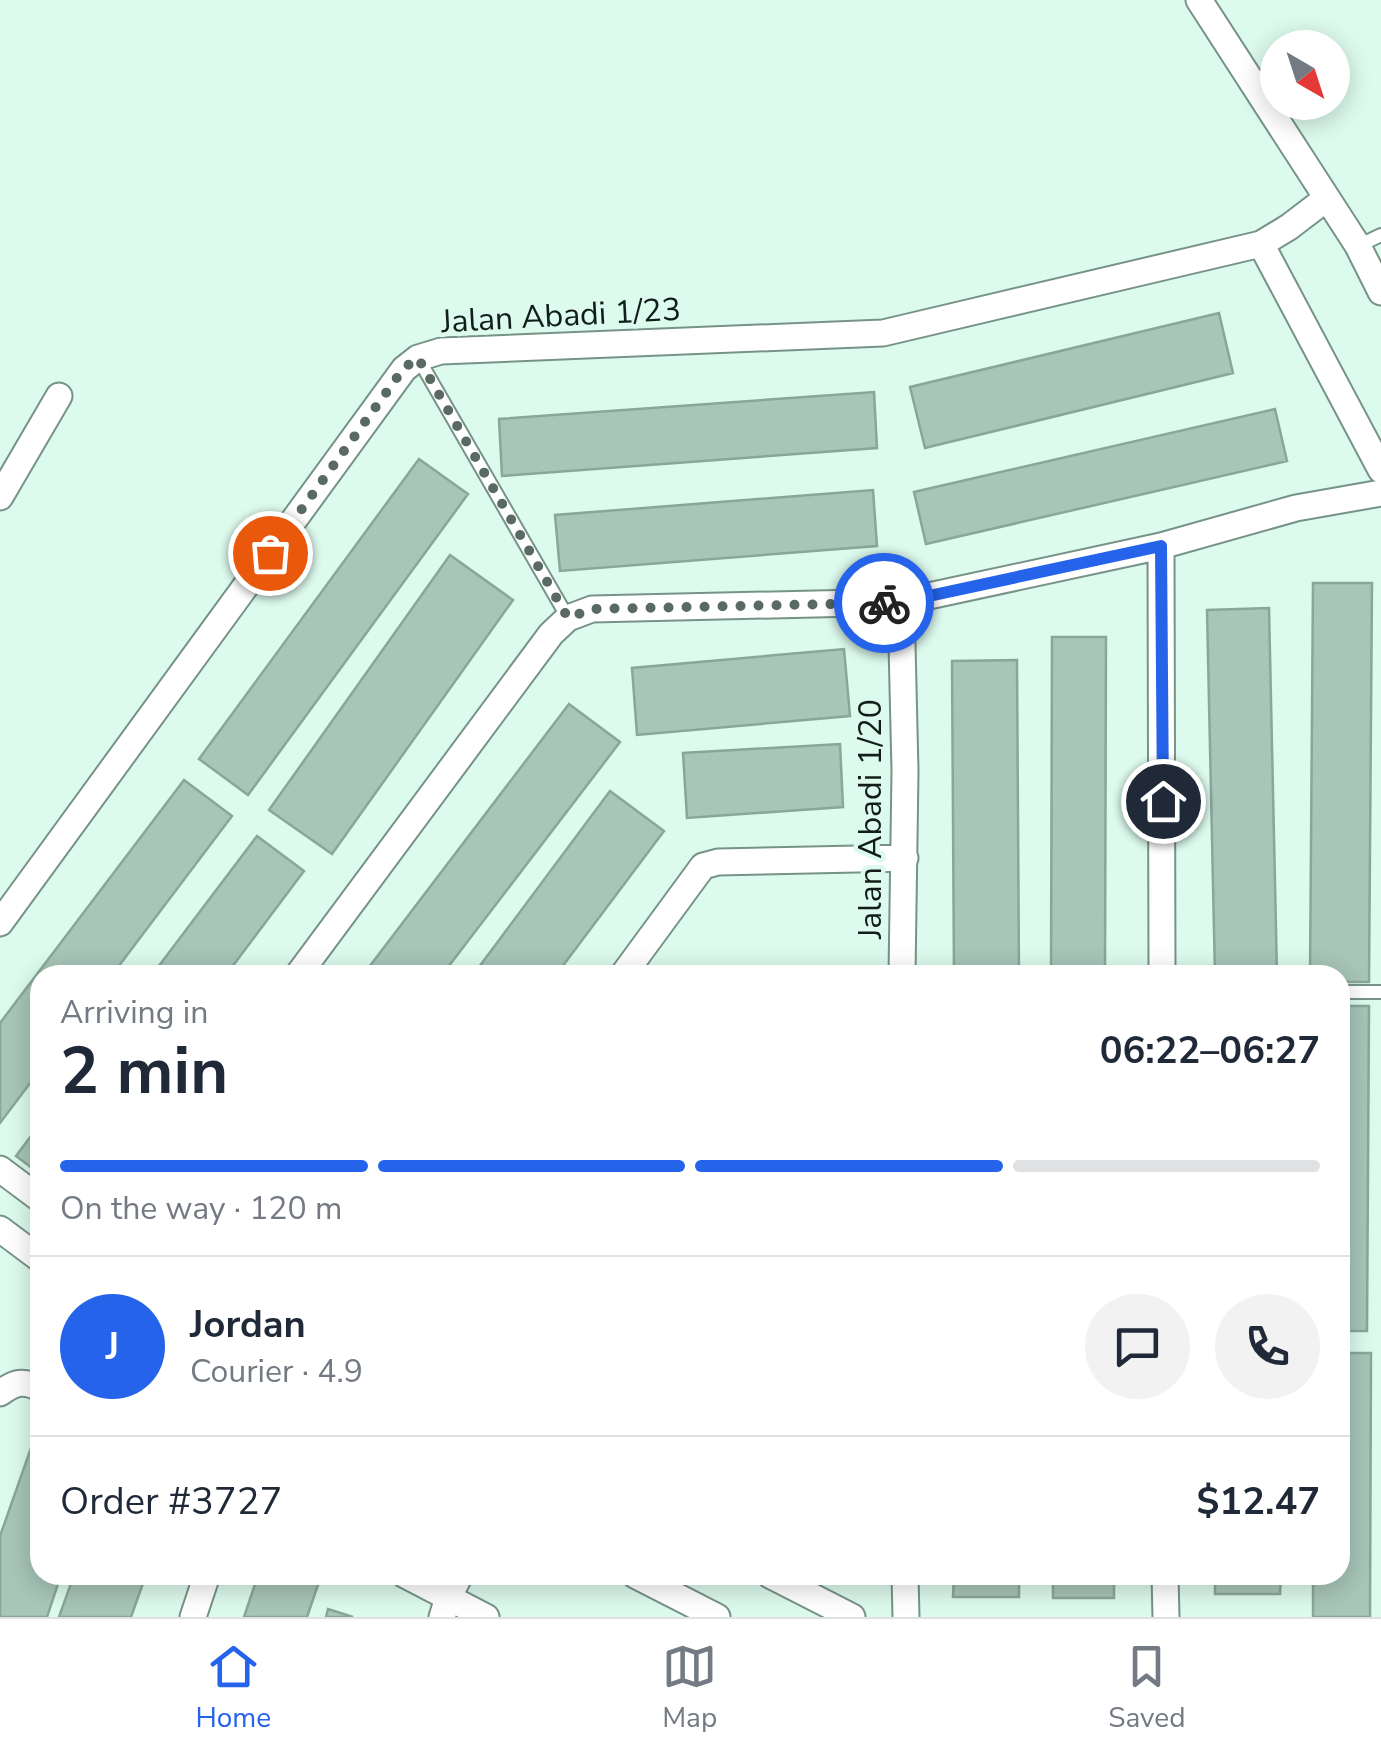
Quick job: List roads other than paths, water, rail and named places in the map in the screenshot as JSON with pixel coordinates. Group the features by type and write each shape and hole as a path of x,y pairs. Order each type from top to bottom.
{"street":[{"path":"1199,0 1327,198 1370,241 1381,292"},
{"name":"Jalan Abadi 1/23","path":"0,923 404,368 418,358 441,351 884,332 1261,244 1327,198"},
{"path":"1261,244 1381,470"},
{"path":"0,497 60,396"},
{"path":"305,965 551,634 568,618 592,609 901,602 1161,546 1296,508 1381,494"},
{"path":"1161,546 1162,965"},
{"name":"Jalan Abadi 1/20","path":"901,602 902,965"},
{"path":"630,965 703,866 718,862 904,858"},
{"path":"0,1169 30,1192"},
{"path":"0,1229 30,1251"},
{"path":"0,1392 14,1384 30,1383"},
{"path":"193,1617 204,1585"},
{"path":"426,1585 486,1617"},
{"path":"655,1585 717,1617"},
{"path":"790,1585 852,1617"},
{"path":"905,1585 906,1617"},
{"path":"1166,1585 1166,1617"}],"lane":[{"path":"418,358 568,618"},
{"path":"1350,992 1381,992"}]}
